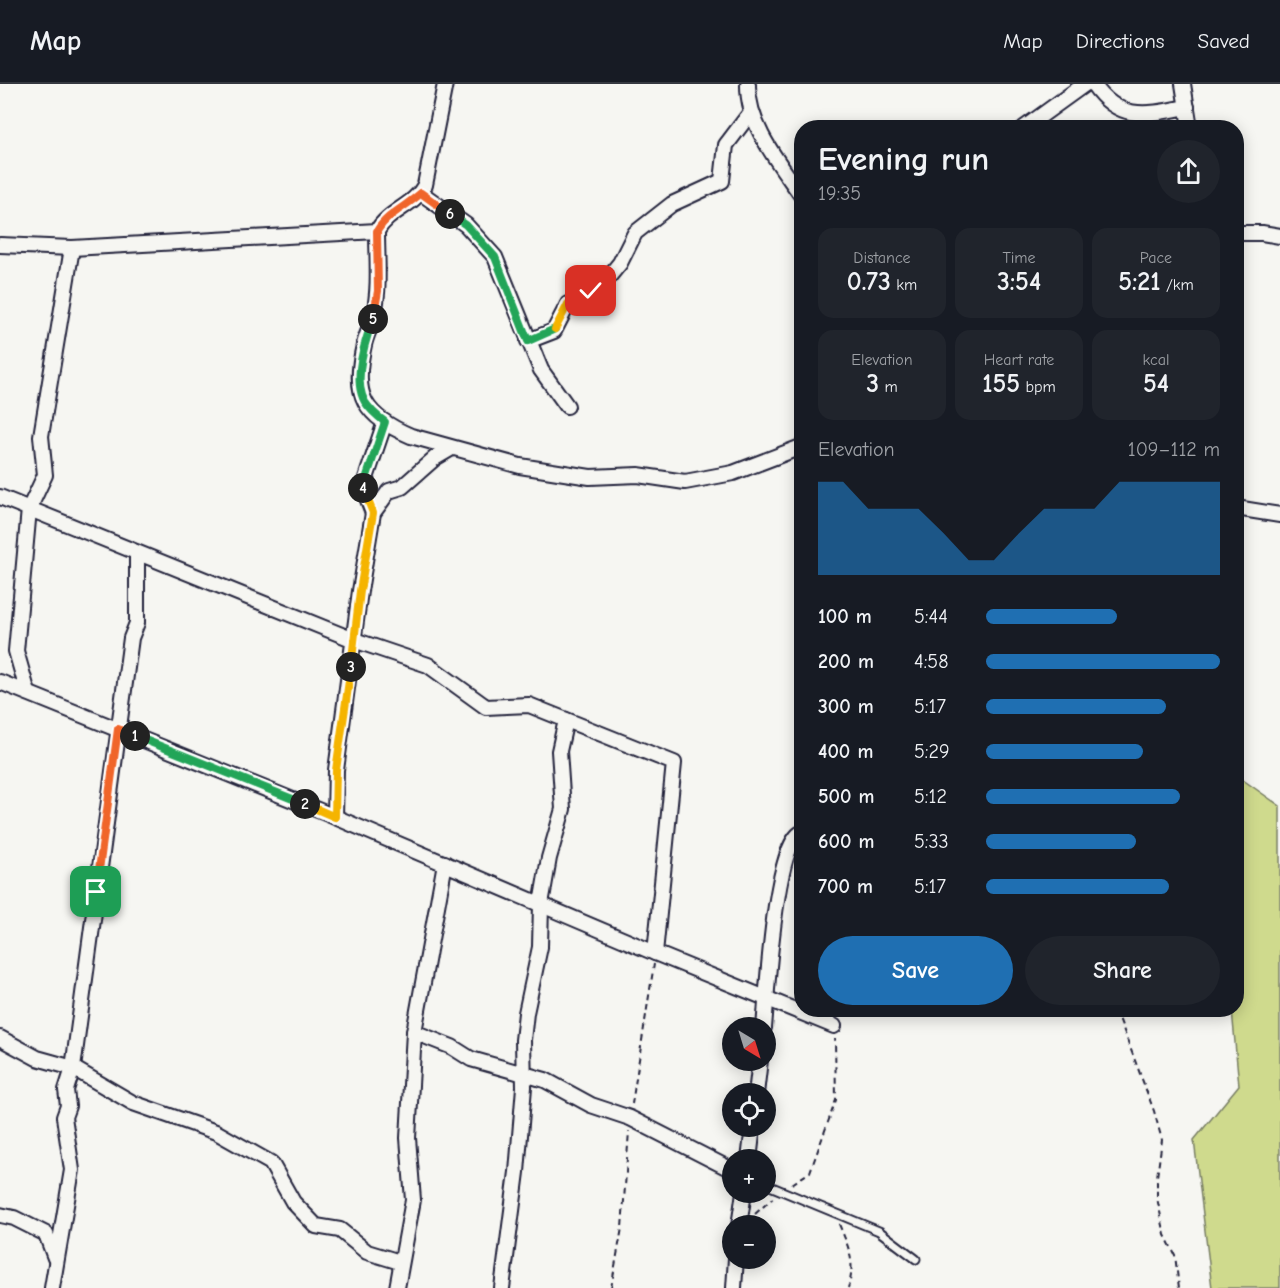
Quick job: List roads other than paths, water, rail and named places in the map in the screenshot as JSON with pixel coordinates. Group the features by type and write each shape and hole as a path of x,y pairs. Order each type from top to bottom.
{"street":[{"path":"445,84 429,170 421,193 409,205 390,216 377,231 378,291 360,370 360,390 370,409 385,422 411,436 520,466 590,477 638,475 684,482 732,473 794,450"},
{"path":"748,84 751,112 772,152 794,185"},
{"path":"1035,120 1084,84"},
{"path":"1093,84 1108,103 1130,113 1187,107"},
{"path":"1183,84 1189,120"},
{"path":"528,341 554,331 568,304 582,303 591,291 598,290 620,263 635,233 672,204 722,181 726,145 751,112"},
{"path":"421,193 466,225 495,257 541,370 567,406"},
{"path":"0,245 72,248 377,231"},
{"path":"1244,233 1280,236"},
{"path":"28,693 16,651 28,509 45,475 40,436 72,248"},
{"path":"373,513 363,487 385,422"},
{"path":"335,817 336,770 373,513 389,491 402,487 435,458 452,448"},
{"path":"0,497 354,640 428,665 486,707 529,705 674,763 656,953"},
{"path":"1244,509 1280,515"},
{"path":"51,1288 72,1170 64,1117 68,1106 66,1090 73,1068 130,638 137,623 137,553"},
{"path":"0,682 335,817 794,1009"},
{"path":"502,1288 517,1172 524,1075 522,1040 540,947 541,904 549,858 563,809 559,751 566,720"},
{"path":"765,1017 769,957 782,876 790,845 794,840"},
{"path":"397,1288 413,1200 408,1138 414,1032 445,863"},
{"path":"813,1017 834,1026"},
{"path":"414,1032 452,1047 471,1059 545,1080 591,1105 630,1118 722,1165"},
{"path":"0,1038 37,1058 73,1068 133,1103 216,1132 271,1163 293,1202 316,1226 340,1230 367,1252 400,1262"},
{"path":"0,1215 14,1218 46,1234 56,1261"},
{"path":"734,1288 735,1269"}],"lane":[{"path":"776,1188 879,1231 916,1259"}]}
